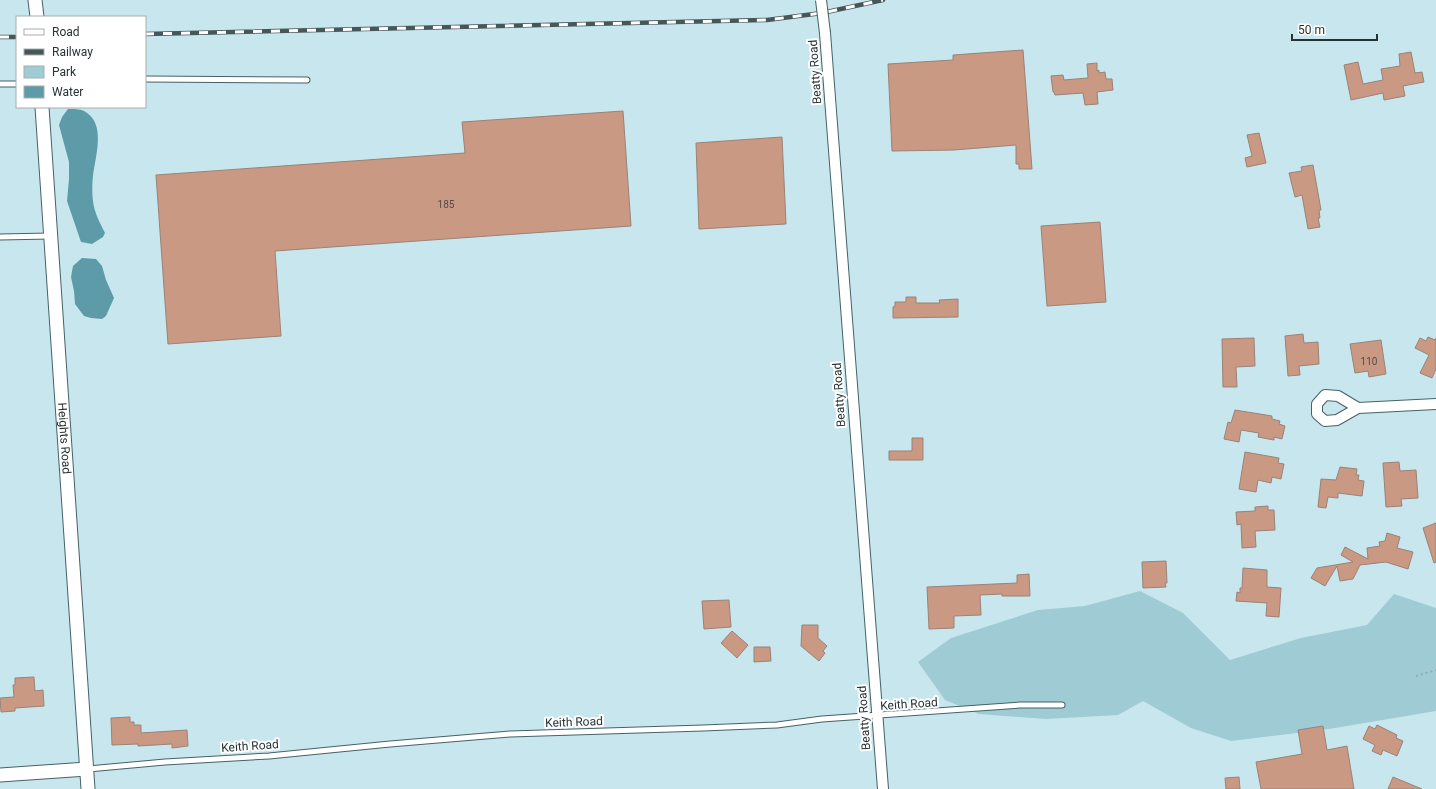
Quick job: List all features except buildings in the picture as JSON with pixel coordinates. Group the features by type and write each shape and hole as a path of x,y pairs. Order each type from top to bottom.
{"street":[{"path":"35,0 37,16"},
{"name":"Beatty Road","path":"821,0 825,32 882,789"},
{"name":"Heights Road","path":"42,108 88,789"},
{"path":"1358,408 1436,404"},
{"path":"0,775 87,769"}],"lane":[{"path":"146,79 307,80"},
{"path":"0,84 16,84"},
{"path":"0,237 50,236"},
{"name":"Keith Road","path":"87,769 165,762 269,756 510,734 777,725 822,719 1020,706 1062,705"}],"path":[{"path":"1416,676 1436,670"}],"green space":[{"path":"1140,591 1183,613 1230,660 1301,638 1367,625 1394,594 1436,608 1436,711 1329,729 1231,741 1191,728 1143,701 1118,715 1046,719 979,714 945,700 918,662 951,638 1038,610 1085,606"}],"water":[{"path":"68,109 82,110 91,116 97,132 98,141 92,195 96,213 105,233 103,237 92,244 81,242 67,201 69,162 59,125 62,117"},
{"path":"82,258 96,259 102,266 114,298 106,316 102,319 84,316 75,304 71,277 73,266"}],"railway":[{"path":"146,34 767,20 822,13 883,0"},
{"path":"0,37 16,37"}]}
